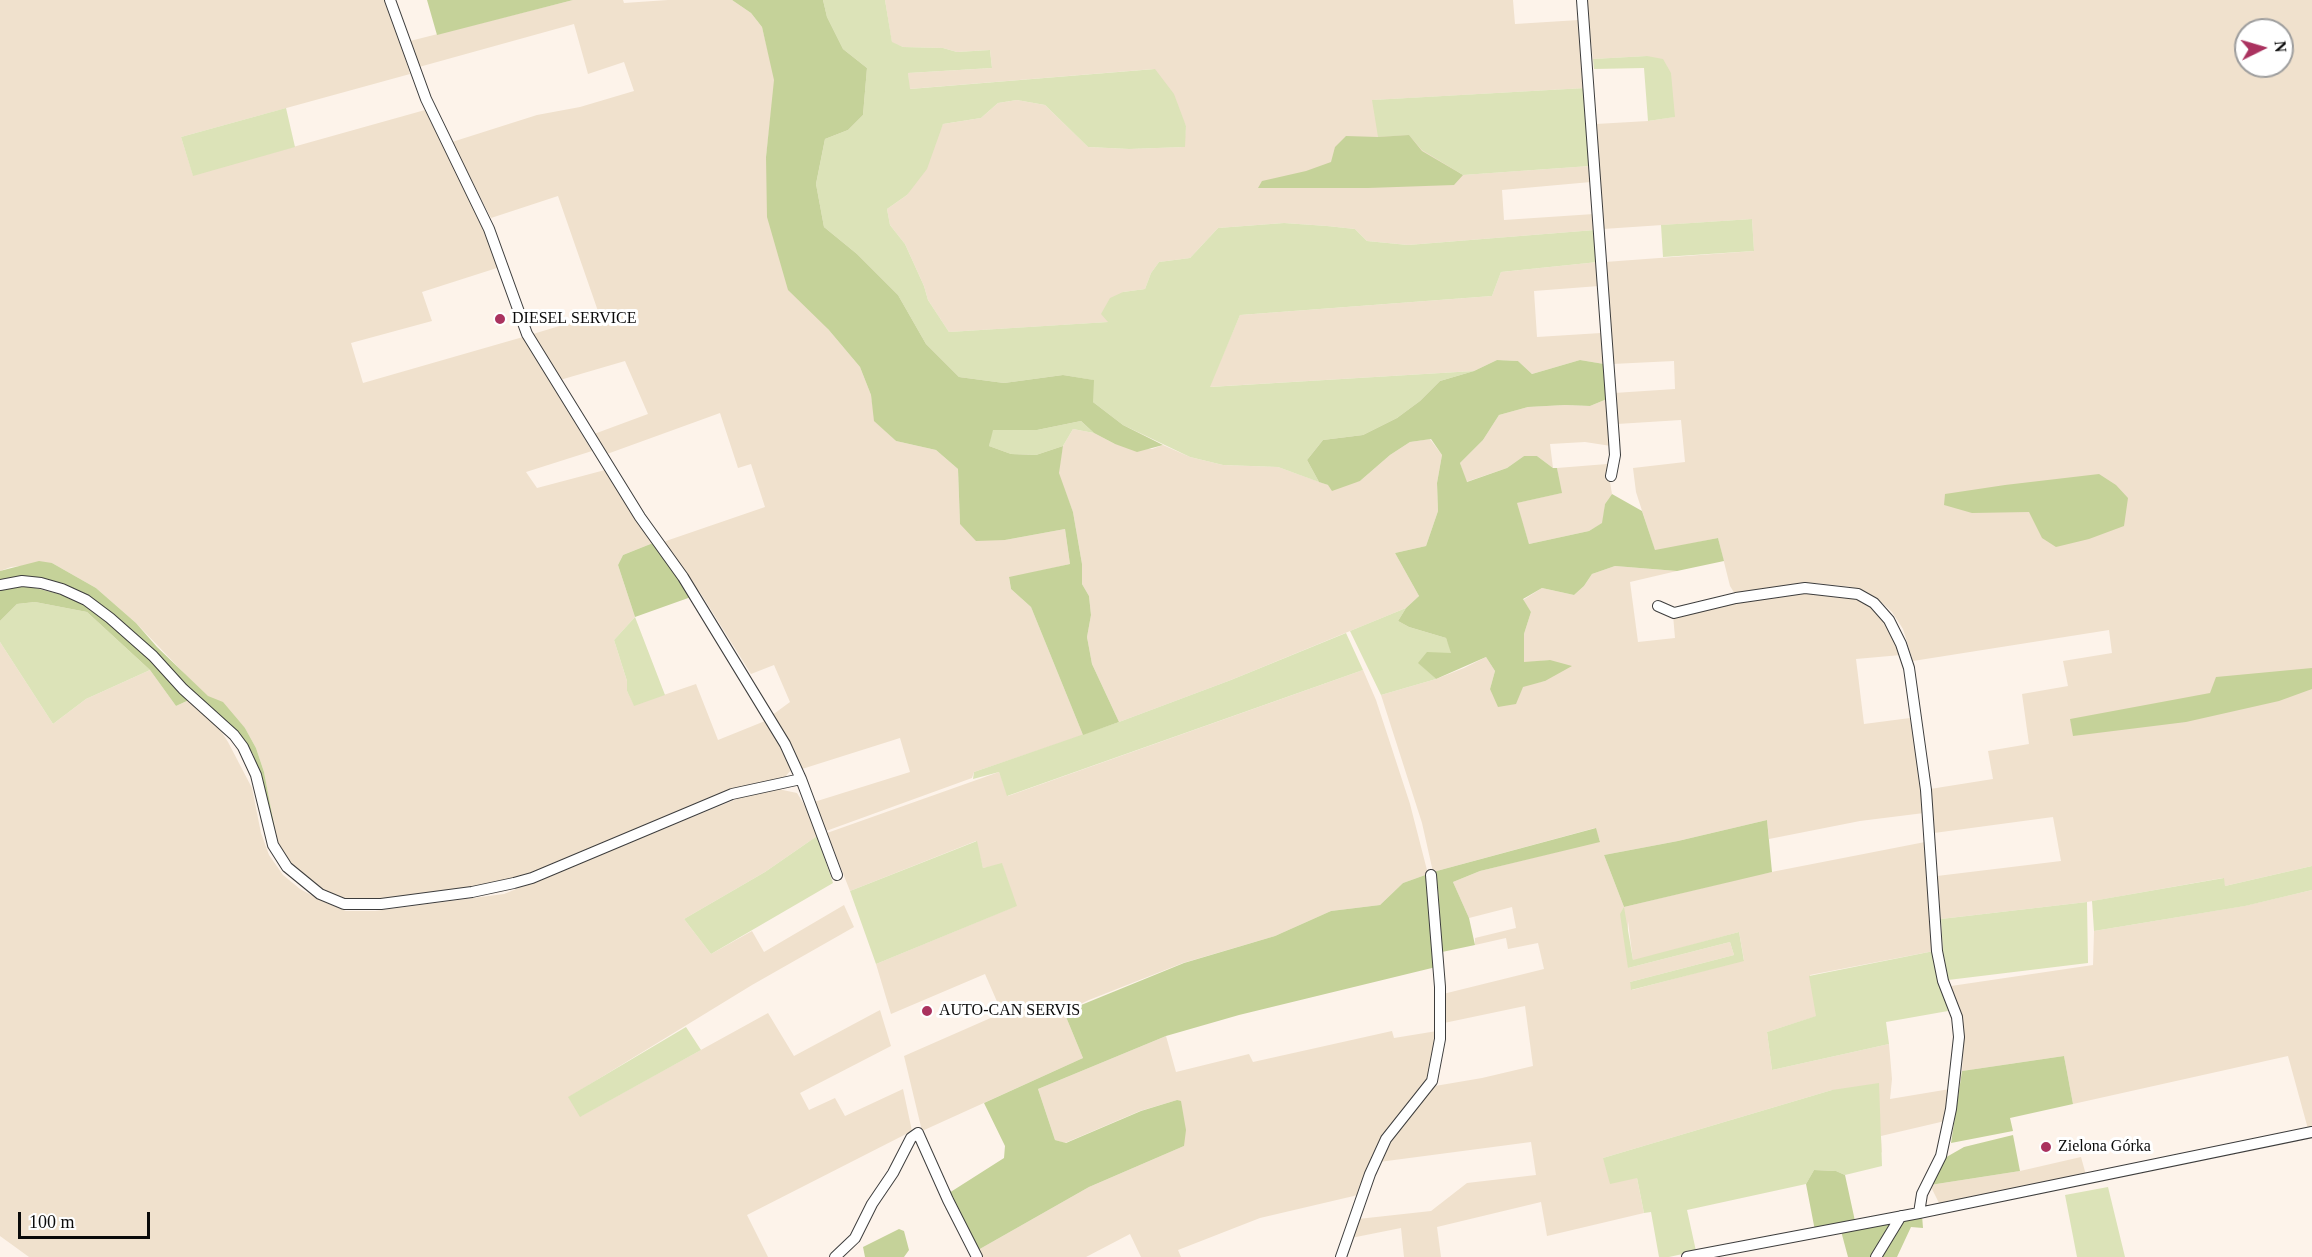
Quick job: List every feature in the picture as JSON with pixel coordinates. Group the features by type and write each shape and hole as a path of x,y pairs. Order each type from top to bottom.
{"street":[{"path":"390,0 426,99 489,229 527,334 640,517 683,577 729,650 785,744 801,779 837,875"},
{"path":"1582,0 1614,440 1611,476"},
{"path":"0,585 22,581 41,583 62,589 86,600 153,657 183,689 229,730 243,747 256,775 273,845 282,862 308,886 331,900 344,904 381,904 514,884 732,794 801,779"},
{"path":"1658,606 1674,613 1736,598 1805,588 1858,594 1874,603 1889,620 1901,644 1909,668 1926,790 1937,951 1943,981 1957,1017 1959,1037 1951,1109 1941,1156 1922,1194 1918,1213"},
{"path":"1341,1257 1370,1174 1386,1139 1431,1081 1440,1039 1440,987 1431,875"},
{"path":"1687,1257 1918,1213 2312,1132"},
{"path":"835,1257 855,1238 872,1204 894,1173 910,1138 918,1133 977,1257"},
{"path":"1876,1257 1901,1216"}],"shaded area":[{"path":"0,0 387,0 410,74 181,137 193,175 425,110 481,222 500,267 422,292 432,321 351,343 363,383 523,337 592,451 526,472 537,488 605,470 653,543 623,555 618,565 635,617 614,640 627,681 627,691 634,705 696,684 718,740 765,721 791,770 785,777 731,790 539,872 501,883 365,901 340,899 322,892 296,870 278,845 264,772 256,748 245,728 205,695 136,623 96,588 52,563 11,567 0,571"},
{"path":"573,0 623,0 624,3 732,0 751,13 762,27 775,80 766,157 828,329 860,367 871,395 875,421 896,441 936,450 958,469 960,524 1005,540 1065,529 1070,564 1009,578 1011,589 1031,607 1083,735 974,772 972,778 826,831 814,802 910,772 900,738 802,769 771,716 790,702 774,665 751,674 701,594 663,542 765,507 751,464 738,468 720,413 607,454 594,434 648,414 625,361 560,380 533,334 599,314 558,196 491,218 452,142 537,115 580,107 634,91 624,62 588,74 574,24 419,67 410,41"},
{"path":"885,0 1513,0 1515,24 1579,20 1585,88 1373,100 1462,175 1590,166 1591,182 1502,190 1504,220 1594,214 1595,230 1408,245 1367,241 1355,229 1327,226 1284,223 1218,228 1190,258 1159,262 1151,273 1145,289 1123,292 1109,322 949,332 928,300 905,244 890,225 887,209 907,195 943,124 981,118 998,103 1017,100 1045,105 1088,147 1129,149 1184,147 1186,126 1154,69 909,89 908,73 992,68 990,50 957,52 943,48 903,47 892,43"},
{"path":"1586,0 2312,0 2312,866 2225,886 2223,878 2087,902 1941,919 1937,876 2061,861 2053,817 1934,833 1930,789 1993,779 1988,751 2029,744 2022,694 2068,686 2063,661 2112,653 2109,630 1913,661 1903,629 1892,612 1877,598 1852,587 1816,583 1735,594 1730,586 1718,538 1655,551 1636,492 1633,468 1685,462 1681,420 1617,424 1614,393 1675,389 1674,361 1612,364 1605,262 1754,251 1752,219 1603,229 1596,124 1674,117 1647,56 1593,59"},
{"path":"1598,262 1599,286 1534,291 1537,337 1601,333 1604,364 1580,360 1532,374 1518,361 1497,360 1474,371 1209,387 1240,315 1492,296 1501,272"},
{"path":"1607,399 1611,446 1585,442 1550,444 1553,468 1537,456 1524,456 1507,468 1466,482 1460,463 1483,440 1499,415 1528,407 1590,406"},
{"path":"1073,429 1094,433 1115,444 1152,449 1163,445 1190,457 1223,465 1278,467 1328,485 1360,481 1390,455 1410,442 1430,439 1442,455 1437,483 1438,511 1426,546 1395,553 1419,596 1406,608 1231,680 1119,722 1092,664 1087,637 1091,615 1089,596 1082,584 1082,564 1073,512 1058,473 1063,446"},
{"path":"1607,464 1612,494 1605,504 1603,523 1589,531 1529,544 1516,503 1561,493 1557,468"},
{"path":"1615,566 1677,571 1630,582 1638,642 1675,638 1673,615 1804,591 1858,598 1874,607 1889,628 1901,655 1856,659 1864,724 1910,718 1920,769 1924,813 1860,821 1769,839 1767,820 1678,841 1604,855 1624,907 1756,875 1925,842 1934,951 1810,975 1817,1016 1767,1032 1772,1070 1889,1044 1892,1079 1890,1099 1950,1089 1945,1121 1881,1136 1882,1153 1832,1090 1603,1158 1637,1178 1644,1213 1547,1236 1541,1202 1437,1227 1441,1257 1404,1257 1401,1228 1351,1238 1358,1219 1431,1211 1467,1183 1536,1175 1531,1142 1379,1162 1391,1138 1435,1086 1533,1066 1525,1006 1444,1023 1443,994 1544,969 1538,943 1508,949 1506,938 1475,945 1475,938 1516,928 1512,907 1469,918 1453,882 1480,871 1600,841 1595,828 1433,872 1422,823 1381,695 1436,679 1486,657 1495,671 1490,689 1545,681 1549,660 1524,663 1524,634 1531,612 1523,600 1542,588 1574,595 1592,574","holes":["1628,921 1633,961 1739,932 1744,960 1632,990 1630,982 1734,955 1730,942 1628,968"]},
{"path":"0,642 53,724 86,699 150,670 176,706 189,700 221,731 228,742 252,788 261,833 269,855 283,875 300,889 346,911 375,911 504,894 749,794 778,789 797,793 810,814 817,836 765,872 684,919 711,954 752,931 764,952 844,905 854,927 752,985 569,1097 581,1116 768,1013 794,1056 880,1010 891,1046 800,1093 809,1110 835,1098 845,1116 903,1089 912,1131 747,1215 768,1257 29,1257 0,1236"},
{"path":"1363,670 1376,700 1410,804 1428,874 1403,883 1380,905 1331,911 1275,936 1183,963 1064,1012 1083,1058 922,1131 904,1056 1002,1013 985,974 891,1014 876,964 1016,906 1002,864 983,868 976,841 850,891 827,833 999,772 1008,796"},
{"path":"2312,890 2312,1128 2308,1129 2288,1056 2073,1104 2064,1056 1962,1071 1964,1038 1962,1015 1951,986 2093,965 2094,931 2244,906"},
{"path":"1392,1031 1394,1038 1437,1031 1429,1079 1413,1101 1358,1195 1260,1218 1178,1250 1181,1257 1141,1257 1130,1234 1086,1257 982,1257 978,1250 1089,1187 1184,1146 1177,1100 1140,1111 1065,1143 1055,1140 1038,1089 1166,1036 1176,1072 1249,1054 1253,1062"},
{"path":"2081,1157 2086,1175 1940,1205 1930,1185 2020,1171"}],"green space":[{"path":"427,0 573,0 437,35"},
{"path":"732,0 823,0 827,17 843,49 867,68 863,115 848,130 825,139 816,184 824,227 857,254 898,295 926,344 959,377 1004,383 1063,375 1094,380 1093,402 1123,425 1163,445 1137,452 1094,433 1081,421 1037,430 993,430 989,446 1011,454 1036,455 1063,446 1059,473 1073,512 1082,564 1082,584 1089,596 1091,615 1087,637 1092,664 1119,722 1083,735 1031,607 1011,589 1009,577 1070,564 1065,529 1005,540 976,541 960,524 958,469 936,450 896,441 874,421 871,395 860,367 828,329 788,290 767,217 766,157 774,80 762,27 751,13"},
{"path":"823,0 885,0 892,42 903,47 943,48 957,52 990,50 992,68 908,73 910,89 1155,69 1174,94 1186,126 1185,147 1129,149 1088,147 1045,105 1017,100 998,103 981,118 943,124 927,169 907,195 887,209 890,225 905,244 928,300 949,332 1108,322 1101,314 1110,298 1123,292 1145,289 1151,273 1159,262 1190,258 1218,228 1284,223 1327,226 1355,229 1367,241 1408,245 1595,230 1598,262 1501,272 1492,296 1240,315 1210,387 1474,371 1440,381 1420,401 1397,418 1363,435 1323,440 1307,460 1319,482 1278,467 1223,465 1190,457 1123,425 1093,402 1093,380 1063,375 1004,383 959,377 926,344 898,295 857,254 824,227 816,184 825,139 848,130 863,115 867,68 843,49 827,17"},
{"path":"1647,56 1663,59 1671,73 1675,117 1648,121 1644,68 1594,69 1593,59"},
{"path":"1585,88 1590,166 1463,175 1422,150 1409,135 1378,137 1372,100"},
{"path":"286,108 295,147 193,176 181,137"},
{"path":"1409,135 1422,151 1463,175 1454,185 1258,188 1262,181 1306,171 1331,162 1335,147 1346,136"},
{"path":"1752,219 1754,251 1663,257 1661,225"},
{"path":"1497,360 1518,361 1532,374 1580,360 1604,364 1607,399 1590,406 1528,407 1499,415 1483,440 1460,463 1467,482 1507,468 1524,456 1537,456 1553,468 1557,468 1562,493 1517,503 1529,544 1589,531 1602,523 1605,504 1612,494 1642,511 1655,550 1718,538 1724,561 1677,571 1615,566 1592,574 1574,595 1542,588 1523,599 1531,612 1524,634 1524,662 1550,660 1572,666 1545,681 1523,687 1516,704 1498,707 1490,689 1495,671 1486,657 1436,679 1418,663 1427,652 1451,653 1446,638 1409,627 1398,621 1406,608 1419,596 1395,553 1426,546 1438,511 1437,483 1442,455 1431,439 1410,442 1390,455 1360,481 1332,491 1328,485 1319,482 1307,460 1323,440 1363,435 1397,418 1420,401 1440,381 1474,371"},
{"path":"1081,421 1094,433 1073,429 1063,446 1036,455 1011,454 989,446 992,430 1037,430"},
{"path":"2099,474 2116,485 2128,498 2124,526 2089,539 2056,547 2042,538 2029,512 1972,513 1944,505 1945,494"},
{"path":"653,543 691,597 635,617 618,565 623,555"},
{"path":"39,561 52,563 96,588 136,623 157,647 208,696 223,702 245,728 256,748 264,772 278,845 253,754 236,733 183,684 157,654 59,584 0,582 0,571"},
{"path":"27,586 71,597 93,609 150,658 189,700 176,706 150,670 87,612 35,602 17,604 0,621 0,589"},
{"path":"35,602 87,612 150,670 86,699 53,724 0,642 0,621 17,604"},
{"path":"1406,608 1398,621 1409,627 1446,638 1452,653 1419,663 1436,679 1381,695 1350,631"},
{"path":"635,617 665,695 634,706 627,691 627,681 614,640"},
{"path":"1346,633 1363,670 1007,796 999,772 973,779 974,772 1119,722"},
{"path":"2312,668 2312,689 2279,701 2186,722 2073,736 2070,719 2210,693 2216,677"},
{"path":"1767,820 1772,872 1624,907 1604,855 1678,841"},
{"path":"1596,828 1600,842 1480,871 1453,882 1469,918 1475,945 1442,952 1438,889 1433,872"},
{"path":"817,836 833,883 711,954 684,919 765,872"},
{"path":"977,841 983,868 1002,863 1017,906 876,964 850,891"},
{"path":"2312,866 2312,890 2245,906 2094,931 2092,901 2224,878 2225,886"},
{"path":"1428,874 1436,967 1239,1015 1166,1036 1038,1089 1055,1140 1066,1143 1141,1111 1177,1100 1181,1101 1186,1130 1184,1146 1089,1187 978,1250 949,1193 1004,1158 1005,1146 984,1103 1083,1058 1064,1012 1184,963 1275,936 1331,911 1380,905 1403,883"},
{"path":"2087,902 2088,963 1948,980 1941,919"},
{"path":"1624,907 1633,960 1739,932 1744,961 1631,990 1630,982 1734,955 1730,942 1628,968 1620,914"},
{"path":"1934,951 1948,1011 1886,1022 1889,1044 1772,1070 1767,1032 1816,1016 1809,976"},
{"path":"686,1027 701,1050 580,1117 568,1097"},
{"path":"2064,1056 2073,1104 2010,1118 2013,1131 1951,1143 1962,1071"},
{"path":"1879,1083 1882,1166 1845,1175 1836,1171 1814,1170 1806,1184 1687,1210 1696,1251 1659,1257 1651,1212 1644,1213 1637,1178 1610,1184 1603,1158 1832,1090"},
{"path":"2013,1135 2020,1171 1930,1185 1943,1159 1964,1147"},
{"path":"1814,1170 1836,1171 1845,1175 1855,1221 1894,1221 1873,1257 1848,1257 1841,1231 1816,1236 1806,1184"},
{"path":"2108,1187 2125,1257 2077,1257 2065,1195"},
{"path":"1922,1215 1923,1228 1911,1227 1897,1257 1880,1257 1903,1218"},
{"path":"899,1229 904,1231 909,1250 904,1257 865,1257 863,1247"}],"place":[{"name":"DIESEL SERVICE","path":"500,319"},
{"name":"AUTO-CAN SERVIS","path":"927,1011"},
{"name":"Zielona Górka","path":"2046,1147"}]}
